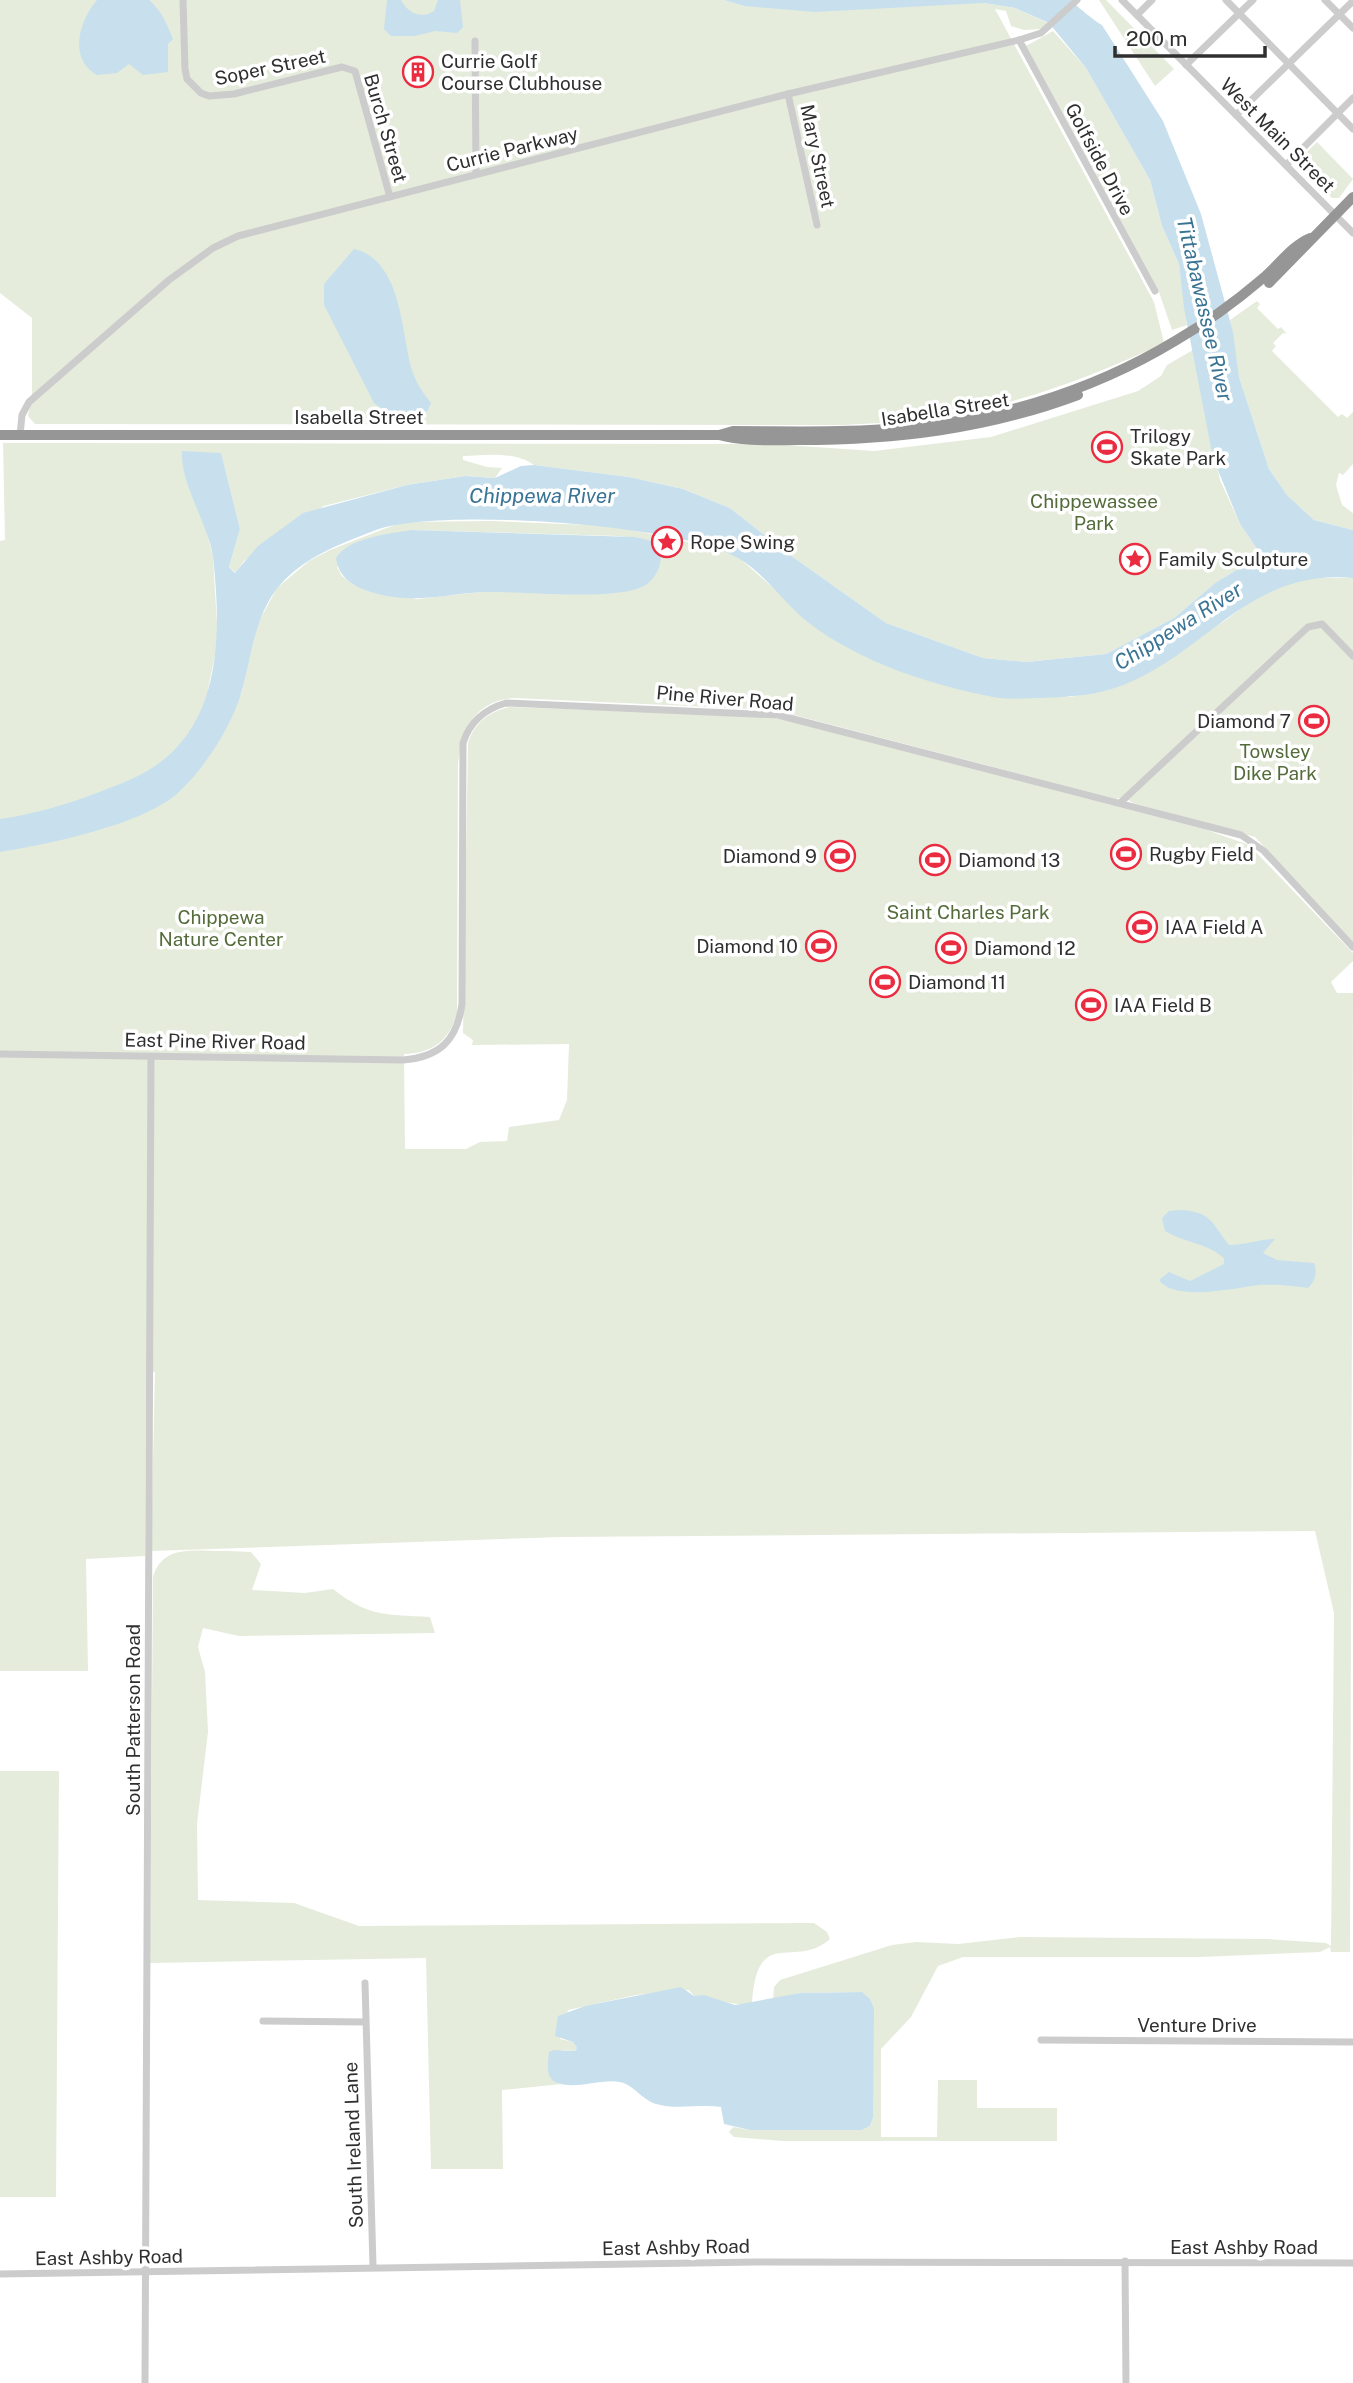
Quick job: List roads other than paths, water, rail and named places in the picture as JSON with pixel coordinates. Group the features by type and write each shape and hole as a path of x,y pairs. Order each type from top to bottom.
{"highway":[{"name":"Isabella Street","path":"0,435 719,435 733,431 887,429 964,419 1074,389 1164,352 1241,305 1353,197"}],"street":[{"name":"Soper Street","path":"183,0 185,69 195,91 221,97 342,67 351,68"},
{"name":"West Main Street","path":"1122,0 1353,233"},
{"path":"1137,15 1153,0"},
{"path":"1226,0 1353,129"},
{"path":"1186,65 1253,0"},
{"path":"1325,0 1353,29"},
{"name":"Currie Parkway","path":"20,435 22,415 29,402 169,280 213,248 250,232 788,94 1019,40 1041,33 1076,1"},
{"path":"1236,115 1353,1"},
{"name":"Golfside Drive","path":"1019,40 1155,291"},
{"path":"475,41 476,174"},
{"name":"Burch Street","path":"351,68 357,74 390,197"},
{"name":"Mary Street","path":"788,94 817,225"},
{"path":"1286,165 1353,99"},
{"path":"1120,803 1308,627 1315,624 1328,627 1353,656"},
{"name":"Pine River Road","path":"429,1056 438,1052 453,1037 462,1004 463,743 472,724 495,706 521,702 778,715 1250,839 1353,947"},
{"name":"East Pine River Road","path":"0,1054 403,1060 429,1056"},
{"name":"South Patterson Road","path":"145,2383 151,1056"},
{"name":"South Ireland Lane","path":"365,1983 373,2266"},
{"path":"262,2021 365,2022"},
{"name":"Venture Drive","path":"1041,2039 1353,2042"},
{"path":"1125,2261 1126,2383"},
{"name":"East Ashby Road","path":"0,2274 373,2266 1125,2261 1353,2263"}],"water":[{"path":"97,0 149,0 154,4 164,18 173,39 168,44 168,72 143,75 129,64 117,73 97,75 88,68 82,59 79,39 85,18"},
{"path":"387,0 401,0 411,11 424,15 434,11 438,0 460,0 463,27 457,33 435,31 415,36 391,36 384,29"},
{"name":"Chippewa River","path":"724,0 1071,0 1102,25 1163,121 1201,214 1233,332 1239,377 1269,469 1287,495 1314,520 1353,530 1353,578 1315,579 1282,587 1253,601 1145,675 1112,689 1068,697 1005,698 921,679 850,649 809,623 748,565 709,546 615,528 559,523 450,520 407,523 376,530 324,552 300,566 280,585 264,610 240,697 230,722 207,759 180,791 144,814 120,823 69,838 0,852 0,819 64,804 136,777 155,766 177,747 194,724 205,699 212,671 216,643 216,585 210,544 185,477 182,451 221,453 240,529 229,567 235,573 258,546 303,513 407,485 465,476 495,478 521,466 534,465 629,477 683,489 730,508 790,555 886,623 983,658 1026,662 1106,654 1174,618 1215,583 1261,555 1240,524 1213,458 1184,308 1179,264 1162,226 1150,180 1086,68 1049,23 1015,8 984,3 815,12 744,6"},
{"path":"354,249 370,256 382,267 391,282 412,370 431,403 425,416 398,415 374,403 324,305 324,284"},
{"path":"412,530 635,537 655,544 659,549 661,561 656,574 647,584 609,594 483,592 420,598 374,593 352,584 338,566 336,558 350,545 370,538"},
{"path":"1179,1210 1204,1215 1229,1245 1275,1239 1263,1253 1277,1260 1314,1263 1316,1273 1312,1282 1308,1288 1265,1285 1206,1292 1167,1287 1159,1280 1169,1272 1190,1281 1224,1264 1224,1258 1217,1253 1165,1231 1162,1218 1169,1211"},
{"path":"681,1987 694,1996 704,1995 735,2005 800,1993 862,1992 870,1999 874,2009 873,2118 870,2126 862,2130 750,2130 724,2124 721,2107 671,2107 656,2104 620,2082 570,2085 552,2079 548,2068 549,2052 575,2051 577,2048 573,2042 555,2036 558,2016 585,2006"}],"place":[{"name":"Currie Golf Course Clubhouse","path":"418,72"},
{"name":"Trilogy Skate Park","path":"1107,447"},
{"name":"Rope Swing","path":"667,542"},
{"name":"Family Sculpture","path":"1135,559"},
{"name":"Diamond 7","path":"1314,721"},
{"name":"Rugby Field","path":"1126,854"},
{"name":"Diamond 9","path":"840,856"},
{"name":"Diamond 13","path":"935,860"},
{"name":"IAA Field A","path":"1142,927"},
{"name":"Diamond 10","path":"821,946"},
{"name":"Diamond 12","path":"951,948"},
{"name":"Diamond 11","path":"885,982"},
{"name":"IAA Field B","path":"1091,1005"}],"water label":[{"name":"Tittabawassee River","path":"1205,309"}],"park label":[{"name":"Chippewassee Park","path":"1094,512"},
{"name":"Towsley Dike Park","path":"1275,762"},
{"name":"Saint Charles Park","path":"968,912"},
{"name":"Chippewa Nature Center","path":"221,928"}]}
